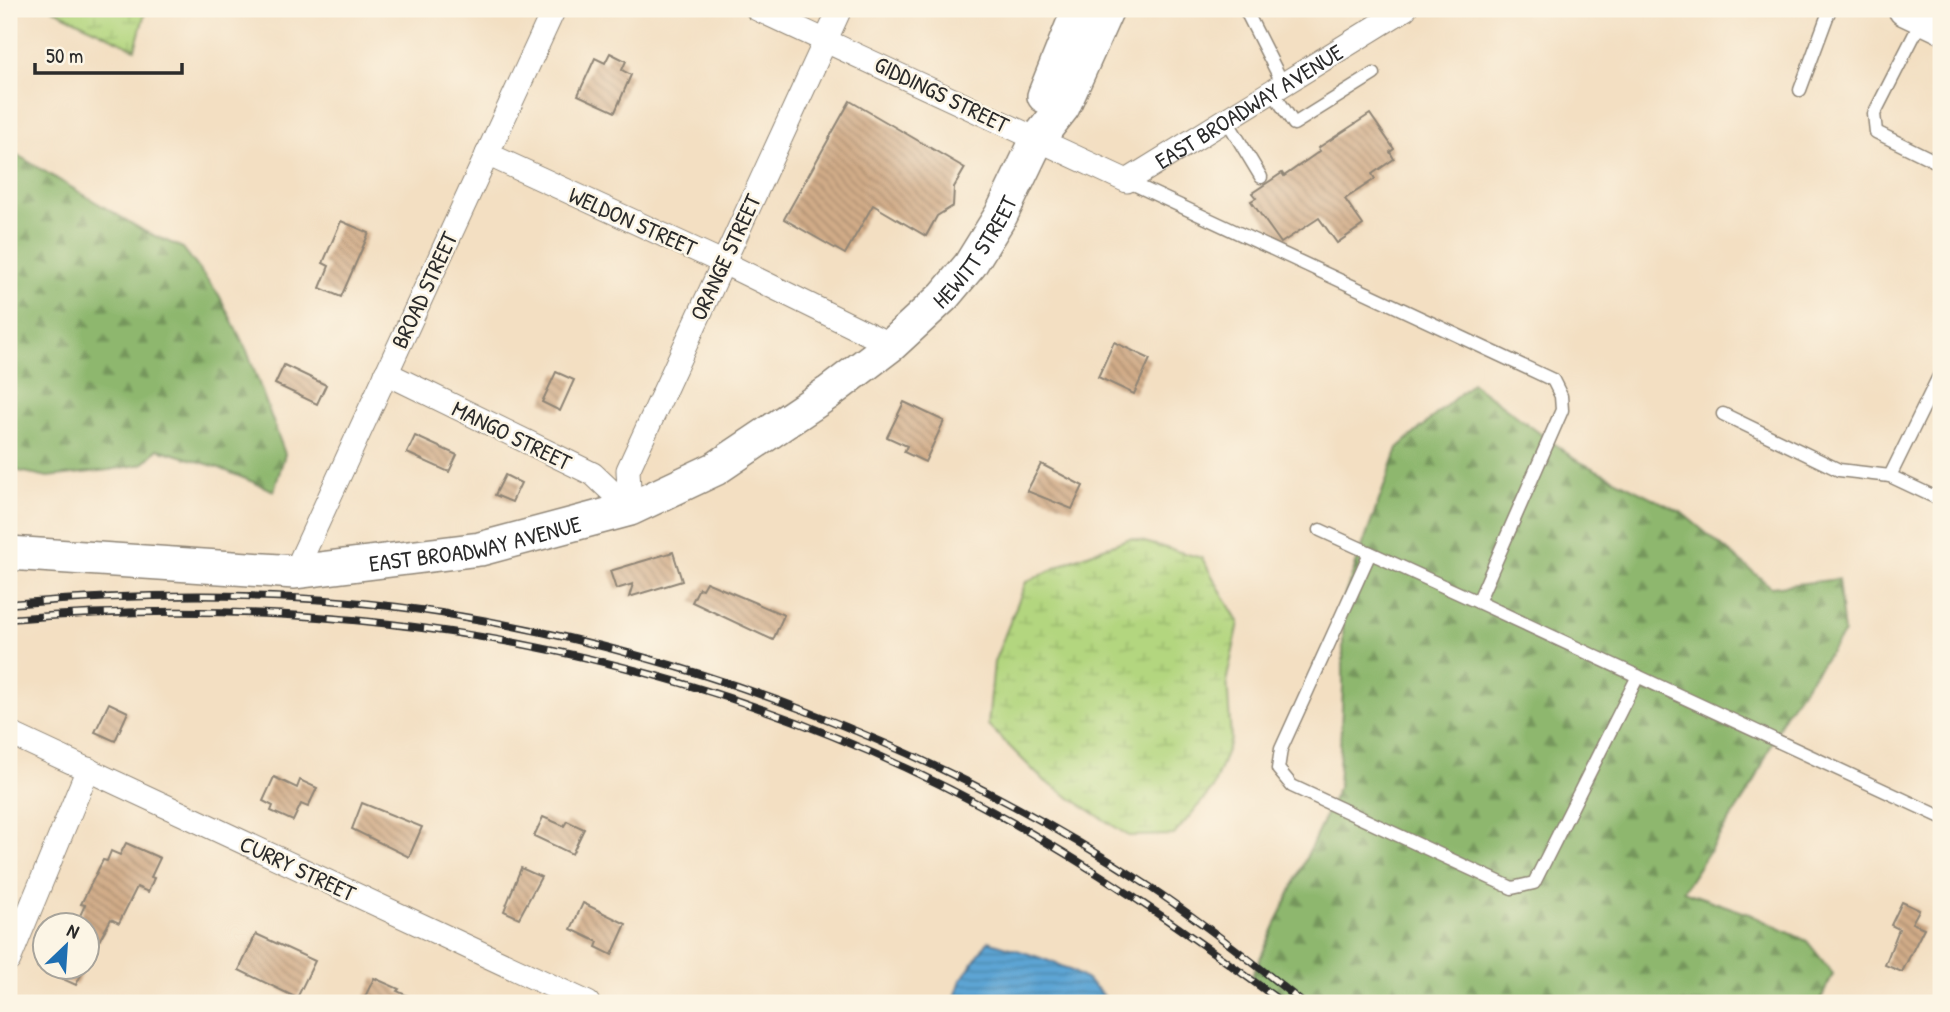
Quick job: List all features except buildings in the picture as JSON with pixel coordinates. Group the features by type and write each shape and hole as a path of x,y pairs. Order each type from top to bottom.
{"main road":[{"name":"HEWITT STREET","path":"1037,140 1041,104 1079,9"},
{"name":"HEWITT STREET","path":"891,345 943,296 970,265 1001,215 1037,140 1063,107 1107,9"},
{"name":"EAST BROADWAY AVENUE","path":"9,552 295,572 480,549 630,509 715,469 828,393 891,345"}],"street":[{"name":"BROAD STREET","path":"295,572 554,9"},
{"name":"GIDDINGS STREET","path":"757,9 827,38 1127,181"},
{"name":"ORANGE STREET","path":"630,509 628,470 840,9"},
{"name":"EAST BROADWAY AVENUE","path":"1127,181 1405,9"},
{"name":"WELDON STREET","path":"487,155 722,262 891,345"},
{"name":"MANGO STREET","path":"386,373 593,474 630,509"},
{"name":"CURRY STREET","path":"9,733 587,1003"},
{"path":"9,960 16,924 88,769"}],"lane":[{"path":"1245,9 1294,124 1374,74"},
{"path":"1800,90 1830,9"},
{"path":"1923,17 1874,114 1876,132 1941,164"},
{"path":"1226,119 1261,177"},
{"path":"1127,181 1553,380 1561,396 1562,411 1478,602"},
{"path":"1890,476 1941,372"},
{"path":"1723,414 1839,470 1890,476 1941,500"},
{"path":"1321,530 1941,817"},
{"path":"1370,553 1281,748 1278,769 1292,786 1512,888 1534,883 1638,676"}],"green space":[{"path":"52,9 146,9 135,49"},
{"path":"9,150 146,232 183,248 219,295 247,351 285,454 274,491 217,467 158,449 143,464 109,470 48,477 9,469"},
{"path":"1472,383 1576,460 1681,512 1771,587 1838,579 1844,633 1785,714 1754,783 1683,891 1749,914 1807,941 1833,974 1819,1003 1287,1003 1252,976 1338,788 1343,687 1343,600 1398,448"},
{"path":"1130,538 1202,558 1239,623 1227,678 1231,739 1213,788 1174,835 1129,836 1043,780 988,725 994,662 1026,582 1072,560"}],"water":[{"path":"988,941 1037,956 1071,971 1099,990 1108,1003 953,1003 961,980"}],"railway":[{"path":"9,604 115,597 225,596 280,597 389,606 534,630 627,653 718,680 808,712 896,748 982,789 1066,835 1187,913 1303,1003"},
{"path":"9,619 140,612 270,614 400,625 528,645 654,675 777,715 898,764 1015,824 1152,909 1283,1003"}]}
